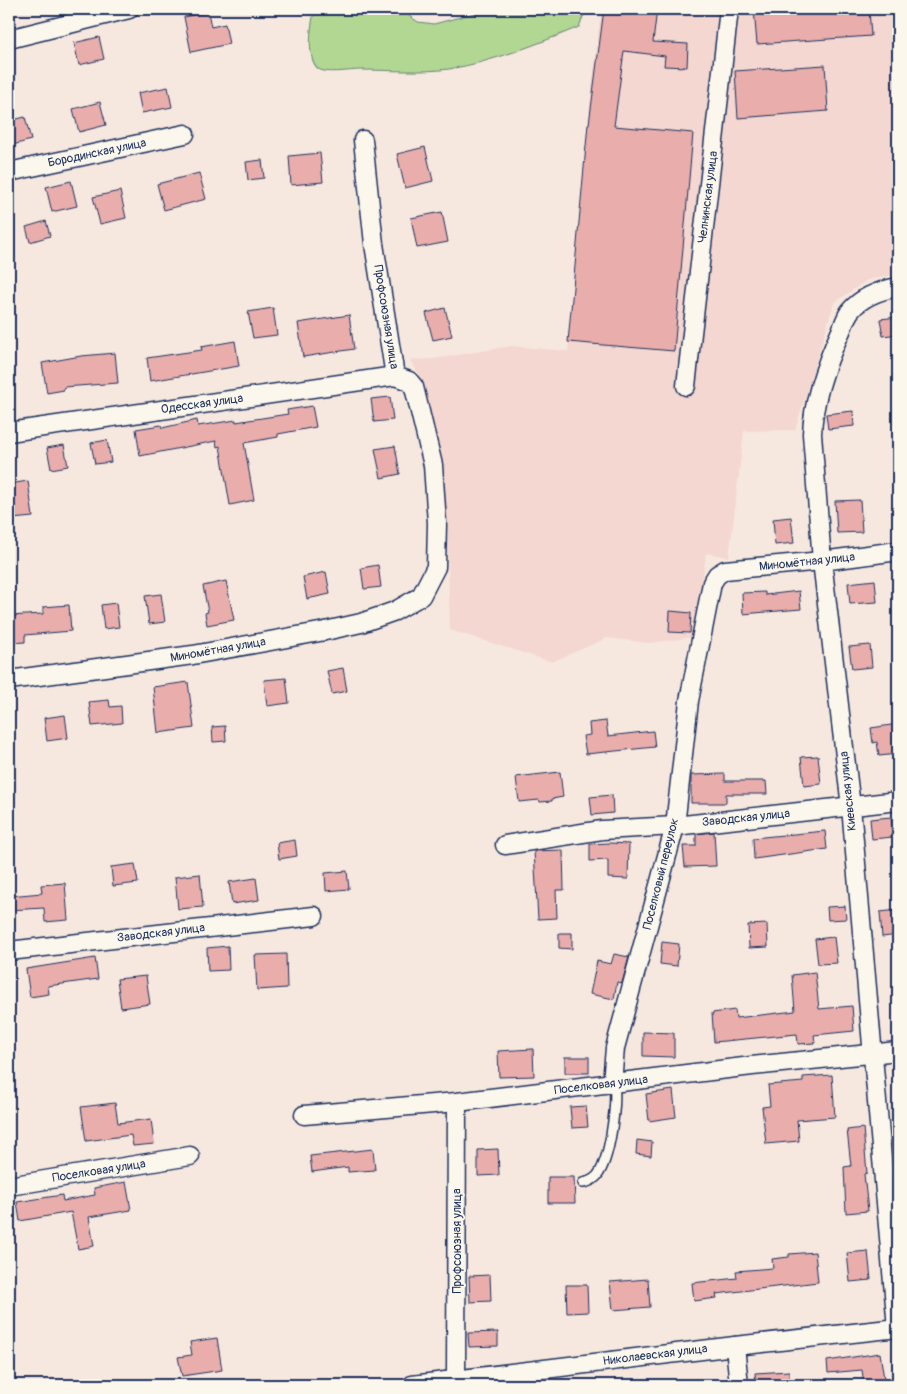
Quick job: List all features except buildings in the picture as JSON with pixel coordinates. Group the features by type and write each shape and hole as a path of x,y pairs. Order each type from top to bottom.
{"street":[{"path":"9,39 129,9"},
{"name":"Челнинская улица","path":"686,386 728,9"},
{"name":"Бородинская улица","path":"9,172 185,134"},
{"name":"Профсоюзная улица","path":"363,140 374,244 395,376 409,381 414,387 432,464 438,523 436,567 421,596"},
{"name":"Киевская улица","path":"896,287 873,294 858,303 850,312 832,349 812,420 812,434 822,561 851,807 898,1328"},
{"name":"Одесская улица","path":"9,432 395,376"},
{"name":"Миномётная улица","path":"717,575 724,570 822,561 898,551"},
{"name":"Поселковый переулок","path":"614,1083 615,1048 675,826 688,702 712,583 717,575"},
{"name":"Миномётная улица","path":"9,680 193,655 325,631 361,623 386,614 421,596"},
{"name":"Заводская улица","path":"505,845 602,830 675,826 898,801"},
{"name":"Заводская улица","path":"9,952 314,916"},
{"name":"Поселковая улица","path":"304,1115 457,1102 752,1066 898,1051"},
{"name":"Профсоюзная улица","path":"456,1379 457,1102"},
{"name":"Поселковая улица","path":"9,1186 190,1156"},
{"name":"Николаевская улица","path":"420,1385 456,1379 898,1328"},
{"path":"735,1346 738,1385"}],"lane":[{"path":"583,1183 593,1180 604,1162 611,1133 616,1094 614,1083"}],"shaded area":[{"path":"601,9 898,9 898,274 867,280 834,303 795,430 744,431 729,557 706,553 695,637 649,643 607,638 552,662 450,630 447,523 442,465 420,377 410,360 434,359 511,346 568,351 588,124"}],"green space":[{"path":"315,9 406,9 408,15 418,22 434,24 490,9 586,9 579,27 531,46 482,62 438,70 331,72 317,68 311,56 311,30"}]}
